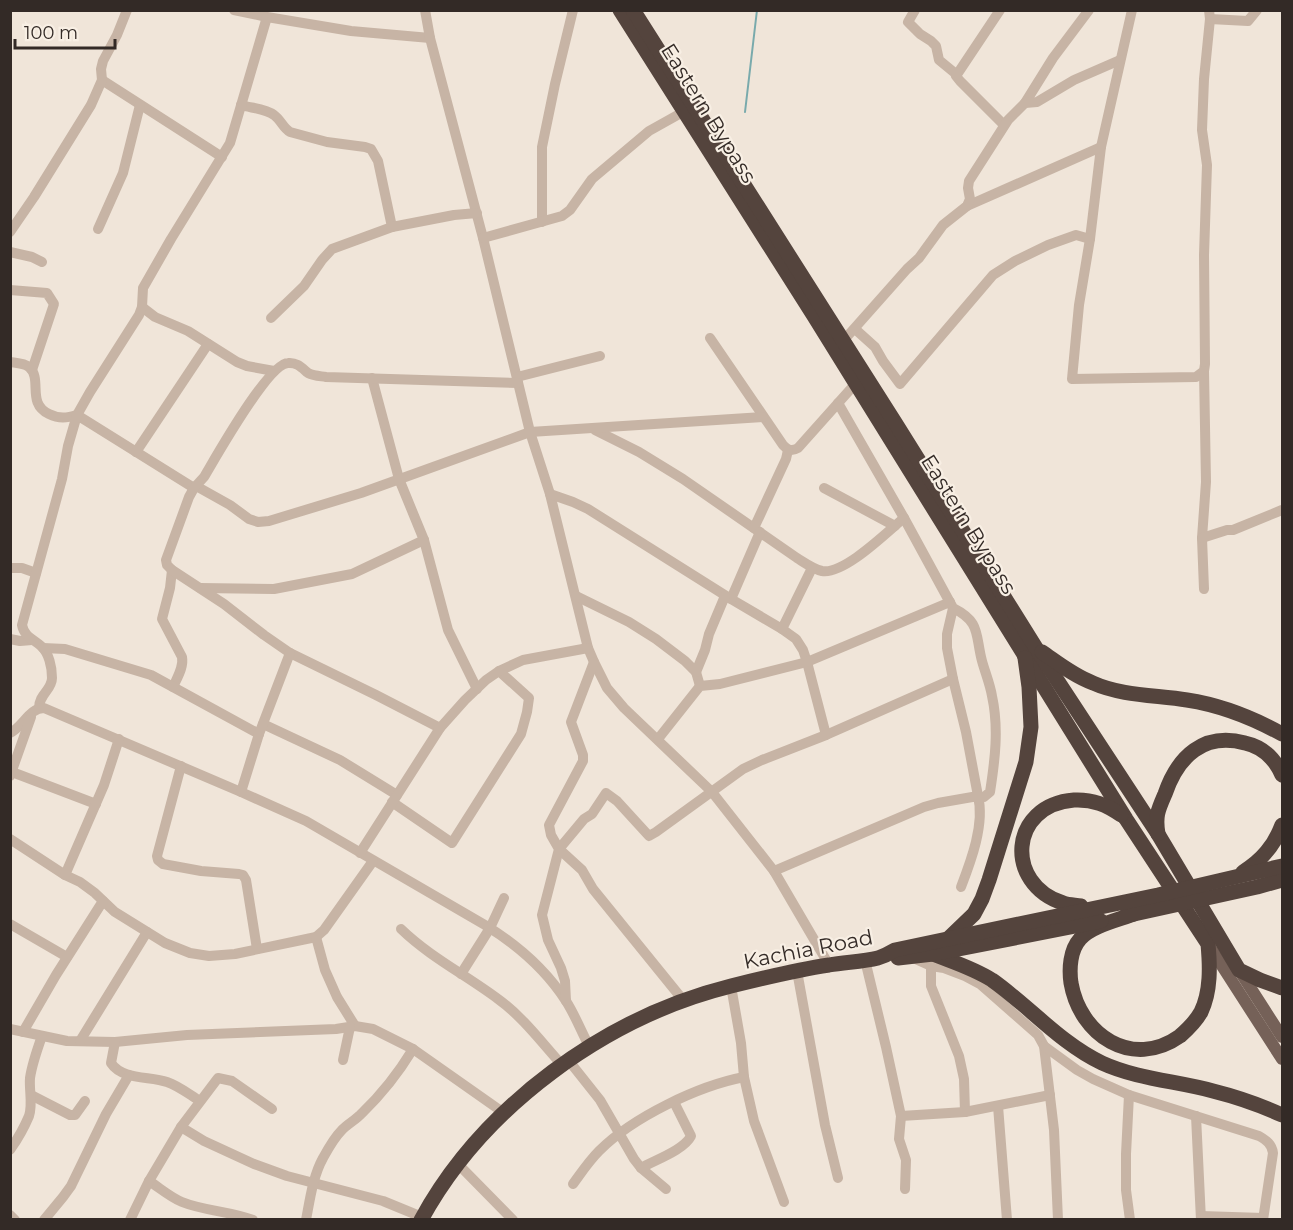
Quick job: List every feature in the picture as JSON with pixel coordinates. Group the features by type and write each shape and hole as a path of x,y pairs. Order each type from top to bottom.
{"highway":[{"name":"Eastern Bypass","path":"620,10 856,383 1030,650 1158,834 1239,970"},
{"name":"Eastern Bypass","path":"633,10 843,340 1030,650 1126,819 1208,944"},
{"path":"949,939 974,914 982,899 1026,762 1031,727 1030,650 1093,684 1129,693 1190,700 1266,725 1282,734"},
{"path":"1158,834 1156,821 1159,809 1176,769 1186,757 1211,741 1225,739 1250,744 1271,756 1279,766 1282,775"},
{"path":"1096,907 1064,904 1036,887 1023,864 1024,835 1031,821 1042,810 1067,801 1095,802 1108,806 1126,819"},
{"path":"1233,879 1264,856 1282,825"},
{"name":"Kachia Road","path":"421,1218 458,1164 504,1113 589,1046 637,1020 683,1000 797,971 872,959 895,950 1096,907 1162,901 1207,891 1233,879 1282,866"},
{"path":"1257,887 1282,880"},
{"path":"1207,891 1282,887"},
{"path":"1162,901 1091,931 1080,939 1074,950 1070,974 1072,989 1076,1004 1094,1029 1105,1039 1118,1046 1133,1049 1159,1047 1179,1036 1195,1022 1206,997 1210,966 1208,944"},
{"path":"932,960 1134,914"},
{"path":"872,959 910,957 964,965 990,979 1058,1035 1101,1063 1128,1073 1213,1091 1282,1115"},
{"path":"1239,970 1282,988"}],"main road":[{"name":"Eastern Bypass","path":"1208,944 1282,1059"},
{"name":"Eastern Bypass","path":"1239,970 1282,1037"}],"street":[{"path":"10,232 91,105 102,80 103,61 117,36 127,10"},
{"path":"234,10 351,31 430,38"},
{"path":"425,10 430,38 477,213 530,432 550,494 588,648 607,688 624,708 712,792 774,871 829,965"},
{"path":"542,222 542,147 573,10"},
{"path":"915,10 908,22 936,46 939,60 956,74 960,81 1004,125"},
{"path":"956,74 1000,10"},
{"path":"967,206 970,199 969,181 1004,125 1024,103 1053,58 1089,10"},
{"path":"1132,10 1101,147 1079,305 1072,379 1196,377 1204,371"},
{"path":"1204,589 1202,538 1206,482 1204,255 1207,165 1202,130 1209,15 1248,21 1257,10"},
{"path":"96,804 11,774 16,743 52,680 51,666 43,648 27,636 22,625 77,415 136,321 142,308 143,288 230,143 267,17"},
{"path":"1024,103 1036,102 1074,80 1120,60"},
{"path":"102,80 222,157"},
{"path":"98,229 123,172 140,105"},
{"path":"242,105 271,113 285,129 291,132 327,142 370,149 378,161 392,227"},
{"path":"483,238 562,216 570,210 592,179 649,131 683,112"},
{"path":"843,340 919,258 943,225 967,206 1101,147"},
{"path":"271,318 304,286 332,249 392,227 477,213"},
{"path":"855,329 875,347 900,384 993,275 1048,245 1077,235 1090,239"},
{"path":"10,252 42,262"},
{"path":"10,290 47,293 54,304 32,370 38,404 42,410 58,418 77,415 195,487 230,505 249,519 258,522 269,521 399,479 530,432 764,417"},
{"path":"142,308 155,317 188,331 237,362 274,371"},
{"path":"710,338 783,446 788,450 794,451 798,448 856,383"},
{"path":"136,452 208,344"},
{"path":"440,728 290,652 172,570 166,560 189,497 253,398 280,365 289,362 298,364 309,374 315,376 518,380 600,356"},
{"path":"10,362 27,365 32,370"},
{"path":"372,378 399,479 424,540 448,630 477,689"},
{"path":"774,871 924,807 978,796 984,797 990,792 996,728 992,695 982,662 975,625 964,613 951,605 904,518 837,403"},
{"path":"592,429 639,452 683,479 812,568 833,571 845,566 904,518"},
{"path":"696,672 709,634 728,598 788,450"},
{"path":"824,488 895,526"},
{"path":"550,494 588,509 796,639 807,663 826,735"},
{"path":"1202,538 1233,530 1282,510"},
{"path":"200,588 274,589 352,574 424,540"},
{"path":"10,568 22,568 36,573"},
{"path":"782,629 812,568"},
{"path":"172,570 162,619 183,662 173,687"},
{"path":"576,596 629,622 656,639 696,672 700,686"},
{"path":"658,739 700,686 720,684 807,663 951,605"},
{"path":"951,605 947,648 980,807 979,826 961,887"},
{"path":"10,639 32,640"},
{"path":"43,648 65,649 130,667 261,729 340,760 395,798 452,843 521,734 525,722 529,699 498,671"},
{"path":"360,853 440,728 477,689 498,671 523,660 588,648"},
{"path":"241,792 261,729 290,652"},
{"path":"594,662 572,722 583,761 549,825 551,835 559,849 582,870 593,889 683,1000"},
{"path":"566,1001 565,981 548,940 542,915 559,849 584,819 592,814 606,793 617,801 649,836 743,769 953,679"},
{"path":"10,734 17,730 36,710 44,708 306,821 490,927 513,944 555,985 566,1001 589,1046"},
{"path":"65,875 104,785 119,740"},
{"path":"181,766 157,856 158,860 163,864 201,871 243,875 246,880 257,949"},
{"path":"10,839 65,875 80,882 115,912 147,932 190,953 210,956 235,954 316,937 324,930 373,861"},
{"path":"461,974 490,927 504,898"},
{"path":"23,1032 103,901"},
{"path":"10,924 67,957"},
{"path":"401,929 416,945 499,1000 566,1063 600,1100 641,1168 666,1189"},
{"path":"80,1041 147,932"},
{"path":"316,937 325,970 353,1027 344,1060"},
{"path":"872,959 886,1047 901,1116 899,1139 906,1160 905,1189"},
{"path":"932,960 980,984 1038,1035 1044,1046 1055,1140 1058,1220"},
{"path":"932,960 931,986 959,1056 964,1079 965,1112"},
{"path":"797,971 825,1125 838,1178"},
{"path":"731,986 741,1043 744,1077 754,1121 784,1202"},
{"path":"10,1029 67,1041 115,1042 187,1035 353,1027 373,1029 413,1049 504,1113"},
{"path":"10,1150 29,1116 30,1078 42,1036"},
{"path":"115,1042 111,1063 116,1069 129,1075 165,1081 200,1101"},
{"path":"1044,1046 1085,1075 1129,1095 1196,1116 1259,1136 1270,1143 1273,1153 1263,1219 1201,1218 1196,1116"},
{"path":"306,1220 314,1182 322,1160 340,1132 361,1115 386,1087 413,1049"},
{"path":"44,1220 71,1186 106,1114 129,1075"},
{"path":"573,1184 599,1151 619,1134 654,1112 714,1084 744,1077"},
{"path":"130,1220 149,1181 181,1127 218,1078 232,1081 272,1109"},
{"path":"31,1095 70,1115 75,1115 85,1101"},
{"path":"901,1116 965,1112 1050,1095"},
{"path":"1129,1095 1126,1190 1130,1220"},
{"path":"641,1168 689,1141 691,1136 674,1102"},
{"path":"998,1106 1007,1220"},
{"path":"181,1127 204,1141 254,1164 287,1176 383,1201 421,1218"},
{"path":"458,1164 510,1219"},
{"path":"149,1181 190,1205 236,1214 253,1220"},
{"path":"10,1215 15,1220"}],"waterway":[{"path":"745,112 757,10"}]}
